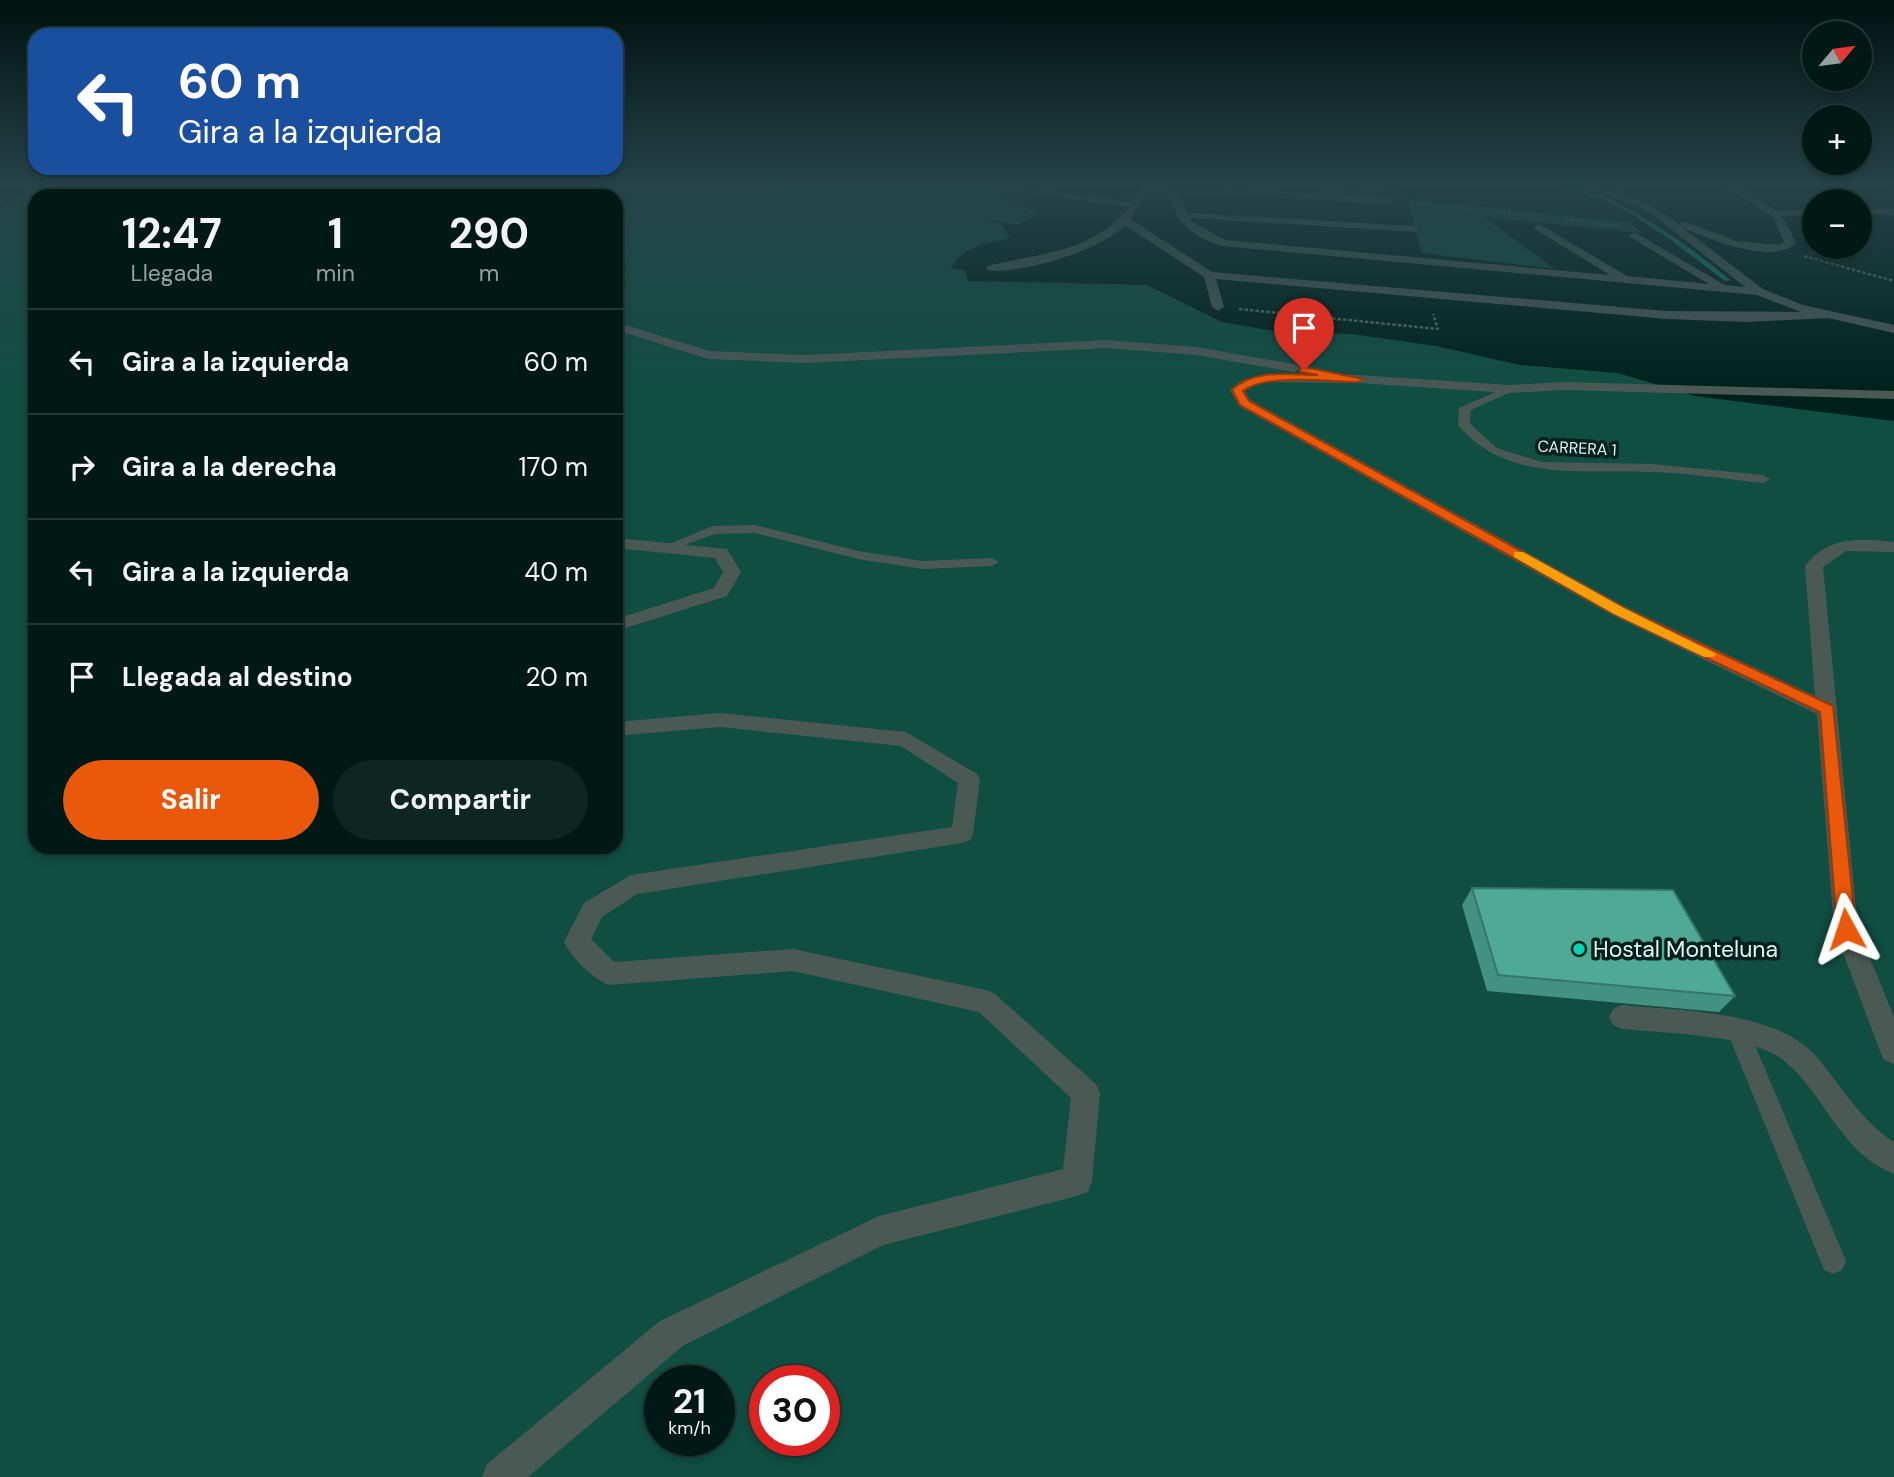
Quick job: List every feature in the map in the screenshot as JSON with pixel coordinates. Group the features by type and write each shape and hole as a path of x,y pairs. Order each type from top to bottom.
{"street":[{"path":"991,268 1056,255"},
{"path":"1178,255 1209,275 1667,315 1746,318 1825,315"},
{"path":"1353,255 1759,292 1825,315 1894,330"},
{"path":"1585,255 1627,280"},
{"path":"1668,255 1724,288"},
{"path":"1711,255 1759,292"},
{"path":"1209,275 1217,307"},
{"path":"623,328 708,355 805,359 1106,344 1196,351 1358,379"},
{"path":"1827,710 1619,611 1244,403 1237,390 1248,382 1270,378 1358,379 1508,389 1564,386 1894,396"},
{"path":"623,543 721,553 732,572 721,592 623,623"},
{"path":"1894,547 1852,543 1826,551 1814,566 1846,929 1894,1052"},
{"path":"500,1477 672,1333 879,1231 1077,1181 1086,1093 986,1002 793,960 610,974 577,942 593,910 631,885 962,834 969,780 906,739 720,720 623,728"},
{"path":"1622,1017 1738,1031 1789,1048 1874,1148 1894,1159"}],"lane":[{"name":"CARRERA 1","path":"1508,389 1465,408 1464,425 1493,451 1540,467 1651,468 1763,479"},
{"path":"671,546 713,530 755,528 858,555 922,565 992,562"},
{"path":"1738,1031 1833,1261"}],"path":[{"path":"1802,255 1894,281"},
{"path":"1217,307 1438,329"}],"green space":[{"path":"0,255 28,255 28,854 623,854 623,255 962,255 951,268 965,270 968,281 1147,285 1222,322 1279,332 1352,334 1436,346 1520,365 1618,373 1695,396 1894,421 1894,1477 0,1477"},
{"path":"1438,255 1536,255 1555,269"}],"building":[{"name":"Hostal Monteluna","path":"1472,888 1673,890 1735,996 1498,975"}],"waterway":[{"path":"1694,255 1727,280"}],"slow traffic":[{"path":"1519,555 1619,611 1709,654"}],"place":[{"name":"Hostal Monteluna","path":"1579,949"}],"route":[{"path":"1304,370 1358,379 1270,378 1248,382 1237,390 1244,403 1619,611 1827,710 1846,929"}]}
